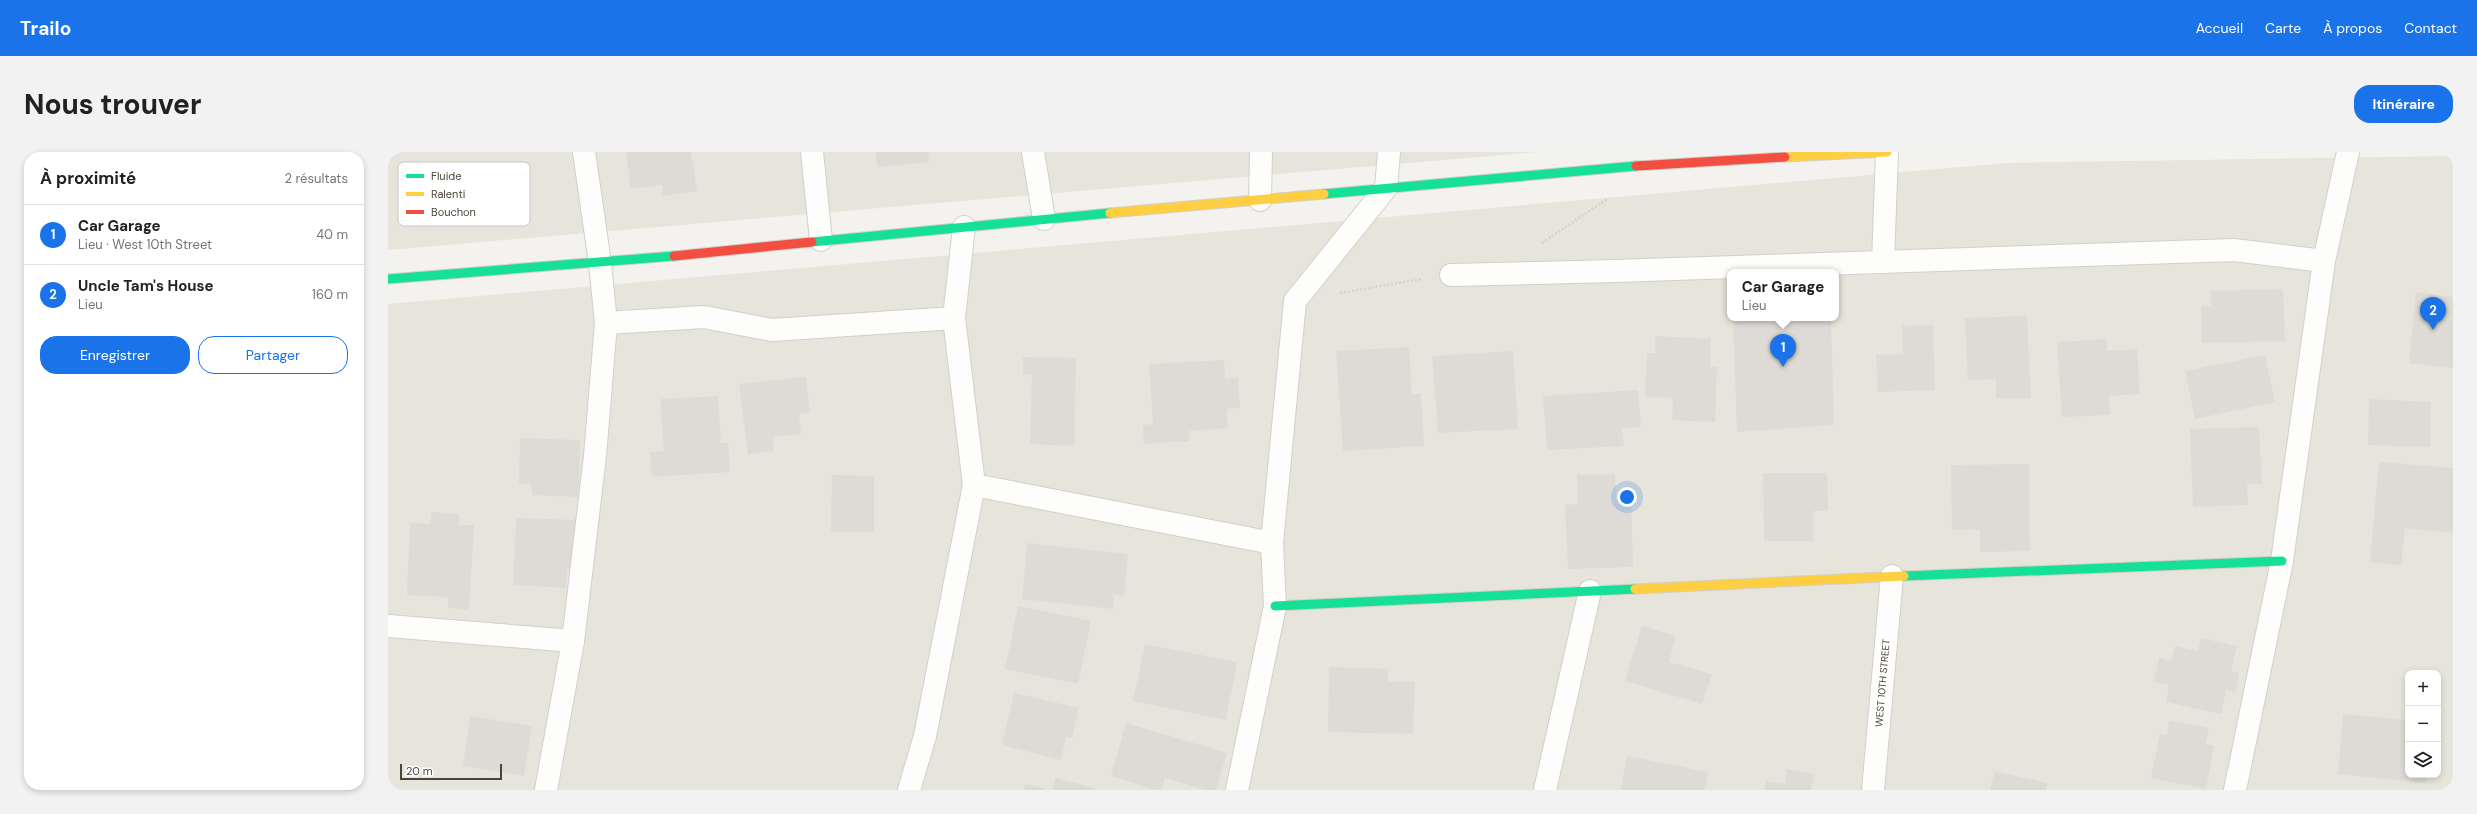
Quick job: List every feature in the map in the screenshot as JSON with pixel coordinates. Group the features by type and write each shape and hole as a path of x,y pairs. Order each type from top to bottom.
{"street":[{"path":"546,790 572,641 595,456 606,323 600,263 584,152"},
{"path":"812,152 820,240"},
{"path":"1033,152 1044,219"},
{"path":"1260,200 1261,152"},
{"path":"1237,790 1275,606 1272,543 1295,301 1386,188 1389,152"},
{"path":"388,279 600,263 1044,219 1660,164 1719,156 1887,152 1883,262"},
{"path":"2235,790 2282,561 2324,261 2348,152"},
{"path":"909,790 925,736 974,485 954,318 964,227"},
{"path":"1451,274 1883,262 2234,250 2324,261"},
{"path":"606,323 704,317 772,330 954,318"},
{"path":"974,485 1272,543"},
{"path":"1275,606 1892,576 2282,561"},
{"name":"WEST 10TH STREET","path":"1873,790 1892,576"},
{"path":"1545,790 1590,591"},
{"path":"388,626 572,641"}],"shaded area":[{"path":"388,152 1537,152 388,250"},
{"path":"2453,156 2453,790 388,790 388,304 2007,163"}],"building":[{"path":"626,152 691,152 697,191 663,196 662,185 631,189"},
{"path":"876,152 928,152 929,162 877,167"},
{"path":"2283,289 2285,341 2202,343 2201,307 2211,306 2211,291"},
{"path":"2416,292 2453,297 2453,368 2409,363"},
{"path":"2027,316 2031,398 1996,399 1996,379 1968,380 1965,318"},
{"path":"1733,321 1831,321 1834,425 1737,432"},
{"path":"1933,325 1935,390 1878,392 1876,355 1903,354 1902,326"},
{"path":"1655,336 1711,339 1710,367 1717,367 1715,422 1672,420 1673,398 1645,397 1647,353 1655,353"},
{"path":"2107,339 2107,351 2137,349 2140,394 2109,396 2110,415 2062,417 2057,342"},
{"path":"1409,347 1412,394 1421,393 1424,446 1343,451 1336,351"},
{"path":"1513,351 1518,429 1438,433 1432,356"},
{"path":"2265,355 2275,402 2195,419 2185,371"},
{"path":"1023,357 1076,358 1074,446 1030,444 1032,374 1023,374"},
{"path":"1224,360 1225,379 1238,378 1240,408 1227,409 1228,428 1189,431 1189,441 1144,444 1143,425 1153,424 1149,364"},
{"path":"806,377 810,413 799,414 801,434 773,437 774,451 748,454 739,384"},
{"path":"1638,390 1641,427 1622,428 1624,446 1547,450 1543,396"},
{"path":"718,396 721,443 728,443 730,472 652,477 650,452 664,451 660,399"},
{"path":"2369,399 2431,402 2430,447 2368,445"},
{"path":"2259,427 2262,484 2247,484 2248,505 2193,507 2190,429"},
{"path":"520,438 580,440 579,497 532,495 531,484 519,484"},
{"path":"2379,462 2453,468 2453,533 2405,528 2401,565 2370,562"},
{"path":"2029,464 2030,551 1980,552 1980,529 1952,530 1951,465"},
{"path":"1763,473 1827,473 1828,511 1813,511 1813,541 1764,541"},
{"path":"1615,474 1616,500 1631,499 1633,567 1568,569 1565,505 1578,504 1577,475"},
{"path":"832,475 874,476 874,532 831,532"},
{"path":"431,512 459,514 459,525 474,525 469,610 448,608 448,597 407,595 410,523 431,524"},
{"path":"516,518 576,520 574,569 567,569 566,588 513,585"},
{"path":"1027,543 1128,554 1124,596 1114,595 1113,609 1022,599"},
{"path":"1018,606 1091,621 1078,684 1005,669"},
{"path":"1642,626 1676,636 1669,662 1712,674 1702,704 1625,681"},
{"path":"2201,638 2237,646 2231,672 2239,673 2235,692 2226,690 2221,714 2166,702 2169,685 2154,682 2159,658 2171,661 2175,646 2198,651"},
{"path":"1145,644 1237,662 1226,720 1133,701"},
{"path":"1329,667 1388,669 1388,681 1415,682 1413,734 1328,732"},
{"path":"1014,693 1079,708 1072,738 1066,737 1061,760 1002,745"},
{"path":"2343,714 2405,720 2405,778 2426,778 2426,783 2338,774"},
{"path":"470,716 532,726 524,776 463,766"},
{"path":"2169,720 2209,728 2206,744 2214,746 2206,789 2151,778 2160,734 2167,735"},
{"path":"1126,723 1227,753 1216,790 1206,790 1165,778 1161,790 1156,790 1111,776"},
{"path":"1627,756 1708,772 1704,790 1621,790"},
{"path":"1787,769 1814,774 1811,790 1764,790 1766,781 1785,784"},
{"path":"1995,771 2047,783 2046,790 1990,790"},
{"path":"1055,778 1095,788 1094,790 1053,790"},
{"path":"1025,784 1045,789 1045,790 1024,790"}],"traffic: fast":[{"path":"1324,194 1636,166"},
{"path":"812,242 1110,213"},
{"path":"388,279 674,256"},
{"path":"1904,576 2282,561"},
{"path":"1275,606 1635,589"}],"traffic: slow":[{"path":"1785,157 1887,152"},
{"path":"1110,213 1324,194"},
{"path":"1635,589 1904,576"}],"traffic: jam":[{"path":"1636,166 1785,157"},
{"path":"674,256 812,242"}],"place":[{"name":"Uncle Tam's House","path":"2433,330"},
{"name":"Car Garage","path":"1783,367"}]}
